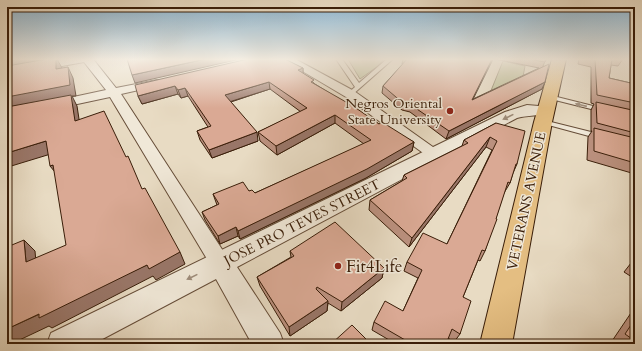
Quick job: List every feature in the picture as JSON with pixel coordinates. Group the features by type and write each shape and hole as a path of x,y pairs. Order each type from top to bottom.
{"main road":[{"name":"VETERANS AVENUE","path":"496,344 546,110 555,75"}],"street":[{"path":"99,75 114,93 269,344"},
{"path":"321,75 354,91 435,155"},
{"path":"40,108 168,80"},
{"name":"JOSE PRO TEVES STREET","path":"62,344 511,115 527,110 546,110"}],"lane":[{"path":"347,75 354,91 372,75"},
{"path":"546,110 609,111"},
{"path":"546,110 604,138"},
{"path":"631,116 632,145"}],"green space":[{"path":"358,75 365,75 360,79"},
{"path":"497,75 523,75 522,82 488,98"}],"building":[{"path":"7,75 69,75 70,85 7,97"},
{"path":"177,75 307,75 314,80 311,82 353,106 379,124 382,122 414,142 367,169 238,231 236,227 218,236 202,212 219,204 213,194 243,182 249,191 252,190 255,193 371,140 335,115 276,146 258,132 307,108 269,82 225,95 257,132 209,150 197,131 211,126 185,88 178,90 175,86 138,96 135,85"},
{"path":"392,75 484,75 472,100 525,75 546,75 545,82 449,131 411,105 403,103 383,86"},
{"path":"596,75 609,75 609,78 635,84 635,103 597,95"},
{"path":"71,95 75,121 104,111 126,157 128,156 142,189 145,188 180,252 149,269 147,265 39,318 39,314 7,329 7,247 24,240 26,262 66,245 53,165 50,166 46,141 7,153 7,107"},
{"path":"596,102 632,110 635,133 597,123"},
{"path":"496,123 525,131 517,164 510,183 508,182 497,219 485,251 482,250 463,297 471,301 460,334 452,329 446,344 412,344 374,322 385,301 403,311 422,270 407,262 423,233 447,244 497,141 490,137 412,238 370,200 407,178 404,175 468,143 464,140"},
{"path":"594,128 635,138 635,163 594,151"},
{"path":"335,222 384,268 342,302 317,287 316,289 328,301 289,327 257,277 294,256 290,251"},
{"path":"635,319 635,341 625,334"},
{"path":"352,325 371,344 331,344"}],"place":[{"name":"Negros Oriental State University","path":"450,111"},
{"name":"Fit4Life","path":"338,266"}]}
